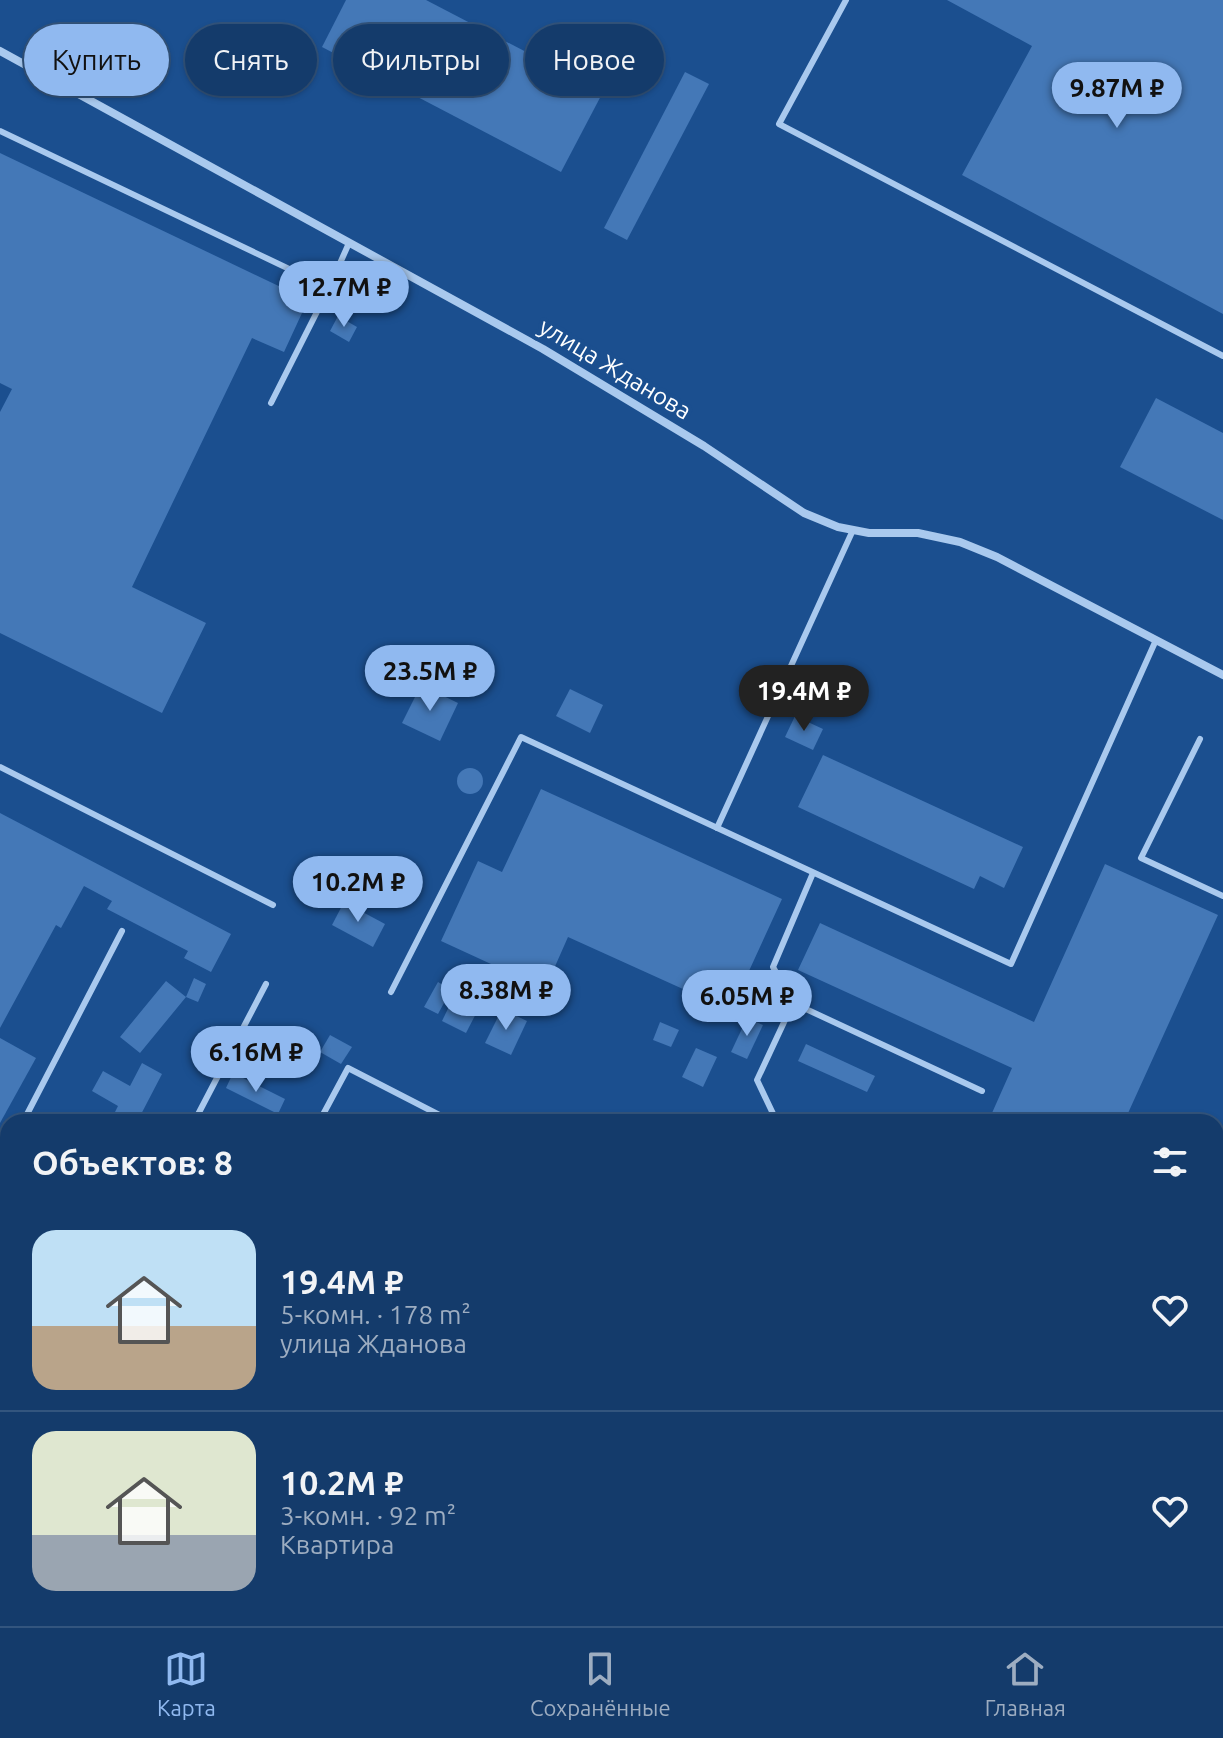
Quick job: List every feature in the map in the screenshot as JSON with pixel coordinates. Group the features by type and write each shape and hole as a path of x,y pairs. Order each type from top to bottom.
{"street":[{"name":"улица Жданова","path":"0,51 628,398 804,513 853,530 918,533 960,542 997,557 1223,675"}],"lane":[{"path":"846,0 779,124 1223,356"},
{"path":"0,131 329,288"},
{"path":"271,403 349,243"},
{"path":"717,828 853,530"},
{"path":"391,992 521,737 1011,964 1156,640"},
{"path":"1200,739 1141,858 1223,896"},
{"path":"0,767 273,905"},
{"path":"813,873 773,967 793,1003 982,1091"},
{"path":"27,1114 122,931"},
{"path":"198,1114 266,984"},
{"path":"773,1114 757,1080 793,1003"},
{"path":"323,1114 348,1068 437,1114"}],"building":[{"path":"346,0 426,0 472,24 334,24"},
{"path":"947,0 1223,0 1223,314 962,175 1032,46"},
{"path":"333,25 333,53 322,47"},
{"path":"509,43 525,51 525,96 601,96 561,172 416,96 509,96"},
{"path":"685,72 709,84 627,240 604,228"},
{"path":"0,153 308,300 284,352 252,338 132,587 206,623 162,713 0,633 0,412 12,389 0,383"},
{"path":"338,316 357,327 349,342 330,331"},
{"path":"1156,398 1223,433 1223,520 1120,467"},
{"path":"421,685 458,703 440,741 402,723"},
{"path":"570,689 603,705 590,733 556,716"},
{"path":"795,716 823,729 813,750 785,737"},
{"path":"823,755 1023,847 1004,888 980,876 974,889 798,807"},
{"path":"470,768 479,772 483,781 479,790 470,794 461,790 457,781 461,772"},
{"path":"541,789 782,899 743,984 759,991 747,1018 568,937 545,989 441,941 478,861 502,872"},
{"path":"0,813 231,934 211,972 184,958 188,951 107,909 112,901 84,886 61,928 56,925 0,1028"},
{"path":"1105,864 1218,915 1128,1114 992,1114 1012,1068 798,970 820,923 1034,1022"},
{"path":"344,902 385,924 373,947 332,925"},
{"path":"194,978 206,984 198,1002 186,997"},
{"path":"166,981 186,997 140,1053 120,1037"},
{"path":"438,982 451,990 438,1014 424,1007"},
{"path":"458,988 483,1000 466,1033 442,1021"},
{"path":"502,1009 527,1021 511,1055 485,1043"},
{"path":"747,1018 763,1025 747,1059 731,1052"},
{"path":"660,1022 679,1030 671,1047 653,1040"},
{"path":"330,1035 352,1047 341,1064 320,1052"},
{"path":"0,1038 36,1058 5,1114 0,1114"},
{"path":"806,1044 875,1076 867,1092 798,1061"},
{"path":"696,1048 717,1057 703,1087 682,1077"},
{"path":"142,1063 162,1074 141,1114 114,1114 118,1106 92,1091 103,1071 130,1086"},
{"path":"233,1073 285,1099 278,1114 226,1088"}]}
